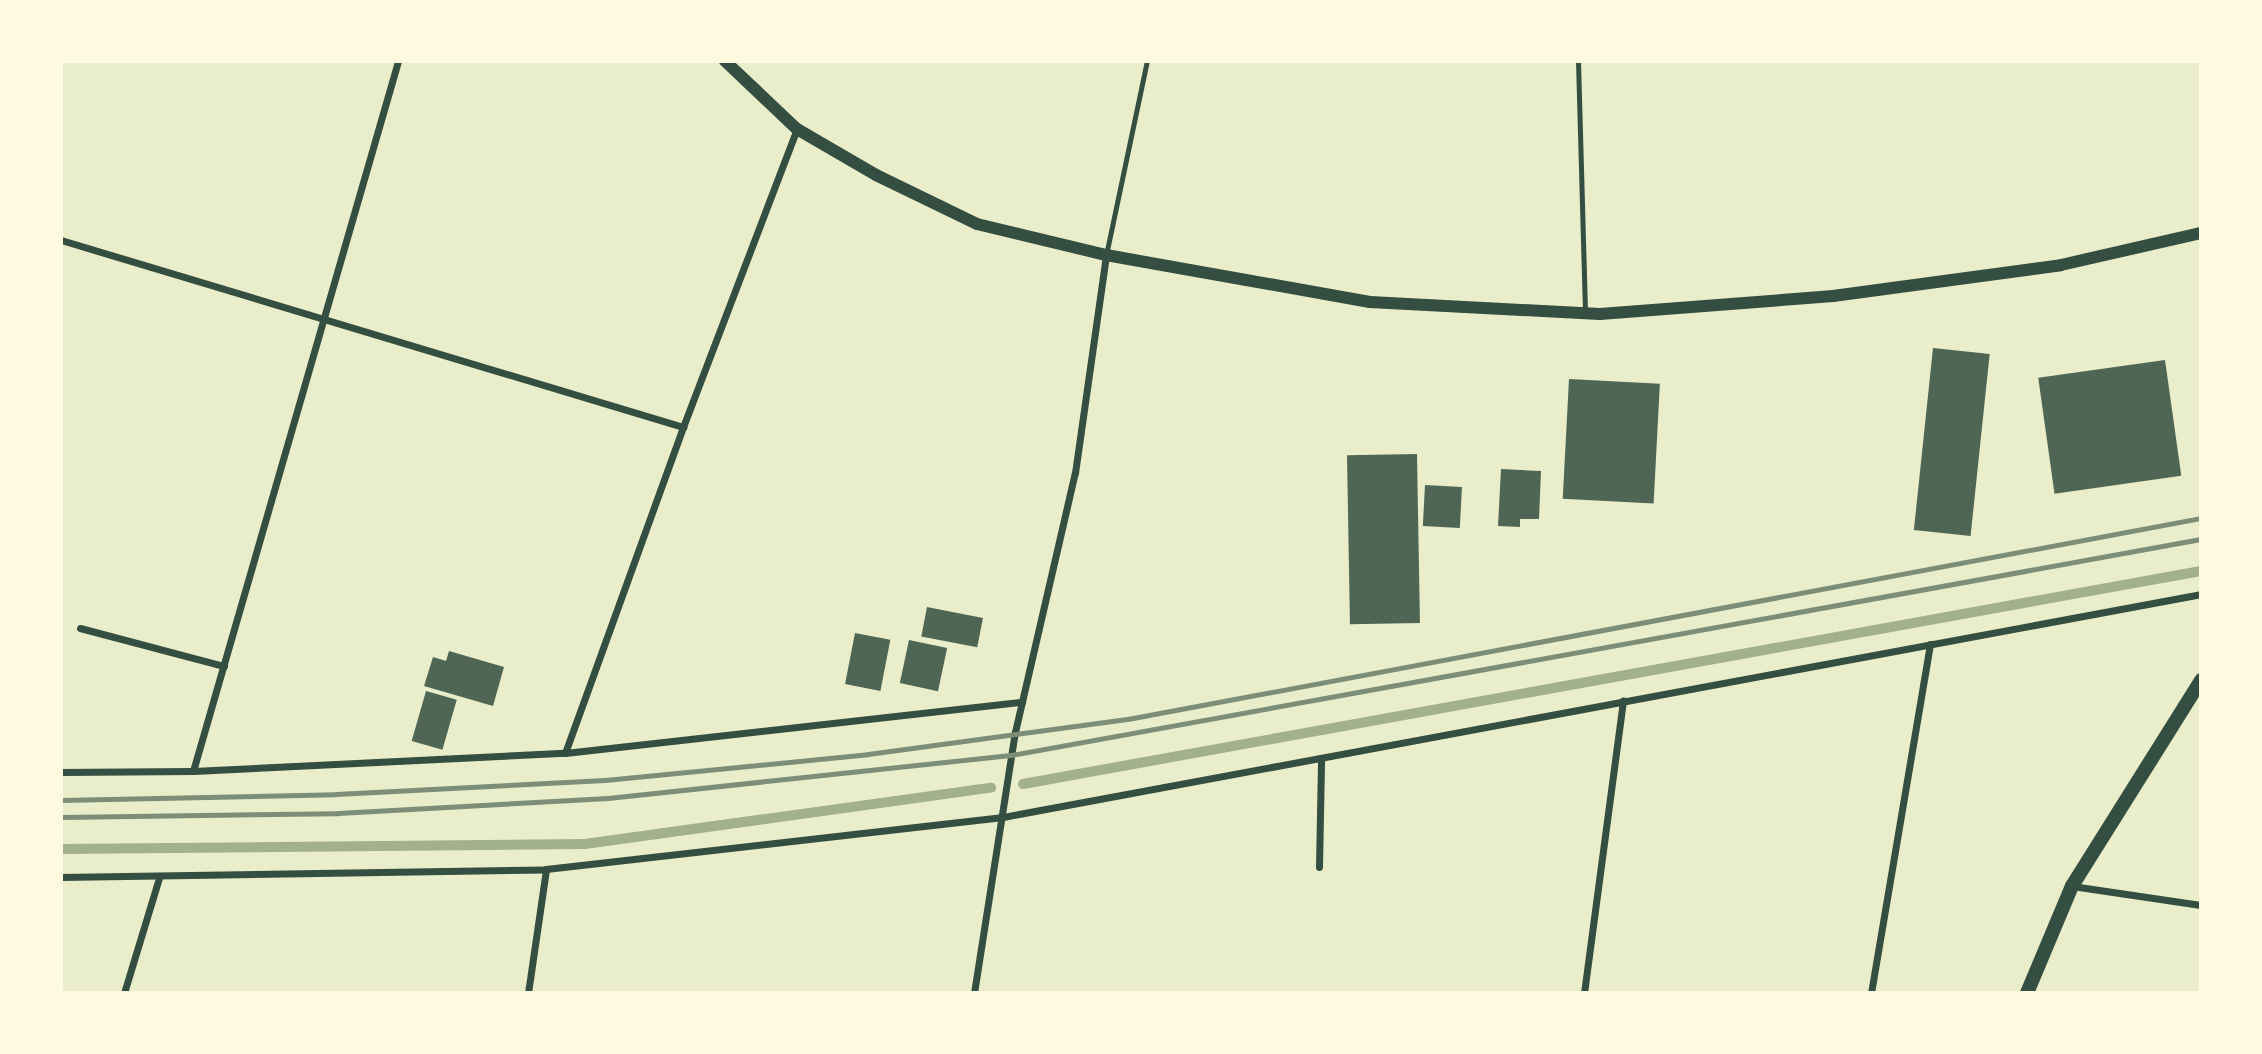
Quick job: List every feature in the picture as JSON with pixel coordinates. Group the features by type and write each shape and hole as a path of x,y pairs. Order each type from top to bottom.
{"main road":[{"path":"2027,993 2072,886 2201,680"}],"street":[{"path":"194,771 327,320 398,61"},
{"path":"725,61 797,129 876,175 977,224 1106,255 1370,302 1585,313 1833,296 1981,278 2061,265 2201,233"},
{"path":"565,753 683,427 797,129"},
{"path":"61,240 683,427"},
{"path":"974,993 1022,702 1074,473 1106,255"},
{"path":"61,877 159,878 546,869 1003,817 2201,593"},
{"path":"80,628 224,666"},
{"path":"1871,993 1930,644"},
{"path":"1584,993 1623,701"},
{"path":"61,772 194,771 565,753 1022,702"},
{"path":"1319,867 1321,758"},
{"path":"528,993 546,869"},
{"path":"124,993 159,878"},
{"path":"2072,886 2201,905"}],"lane":[{"path":"1106,255 1147,61"},
{"path":"1578,61 1585,313"}],"building":[{"path":"1933,348 1990,354 1971,536 1914,530"},
{"path":"2165,360 2181,476 2055,494 2038,378"},
{"path":"1569,379 1660,384 1654,504 1563,499"},
{"path":"1417,454 1420,623 1350,624 1347,455"},
{"path":"1501,469 1541,471 1539,519 1520,519 1520,527 1498,526"},
{"path":"1425,485 1462,487 1460,528 1423,526"},
{"path":"927,607 983,618 977,647 921,636"},
{"path":"855,633 890,640 880,691 845,684"},
{"path":"909,640 947,648 938,691 900,683"},
{"path":"449,651 504,667 493,706 424,686 433,657 446,661"},
{"path":"426,691 457,700 442,750 412,741"}],"waterway":[{"path":"1023,784 2201,571"},
{"path":"61,849 585,844 991,788"}],"railway":[{"path":"61,800 336,794 605,780 868,754 1133,718 2201,518"},
{"path":"61,817 338,813 608,798 1011,755 2201,539"}]}
